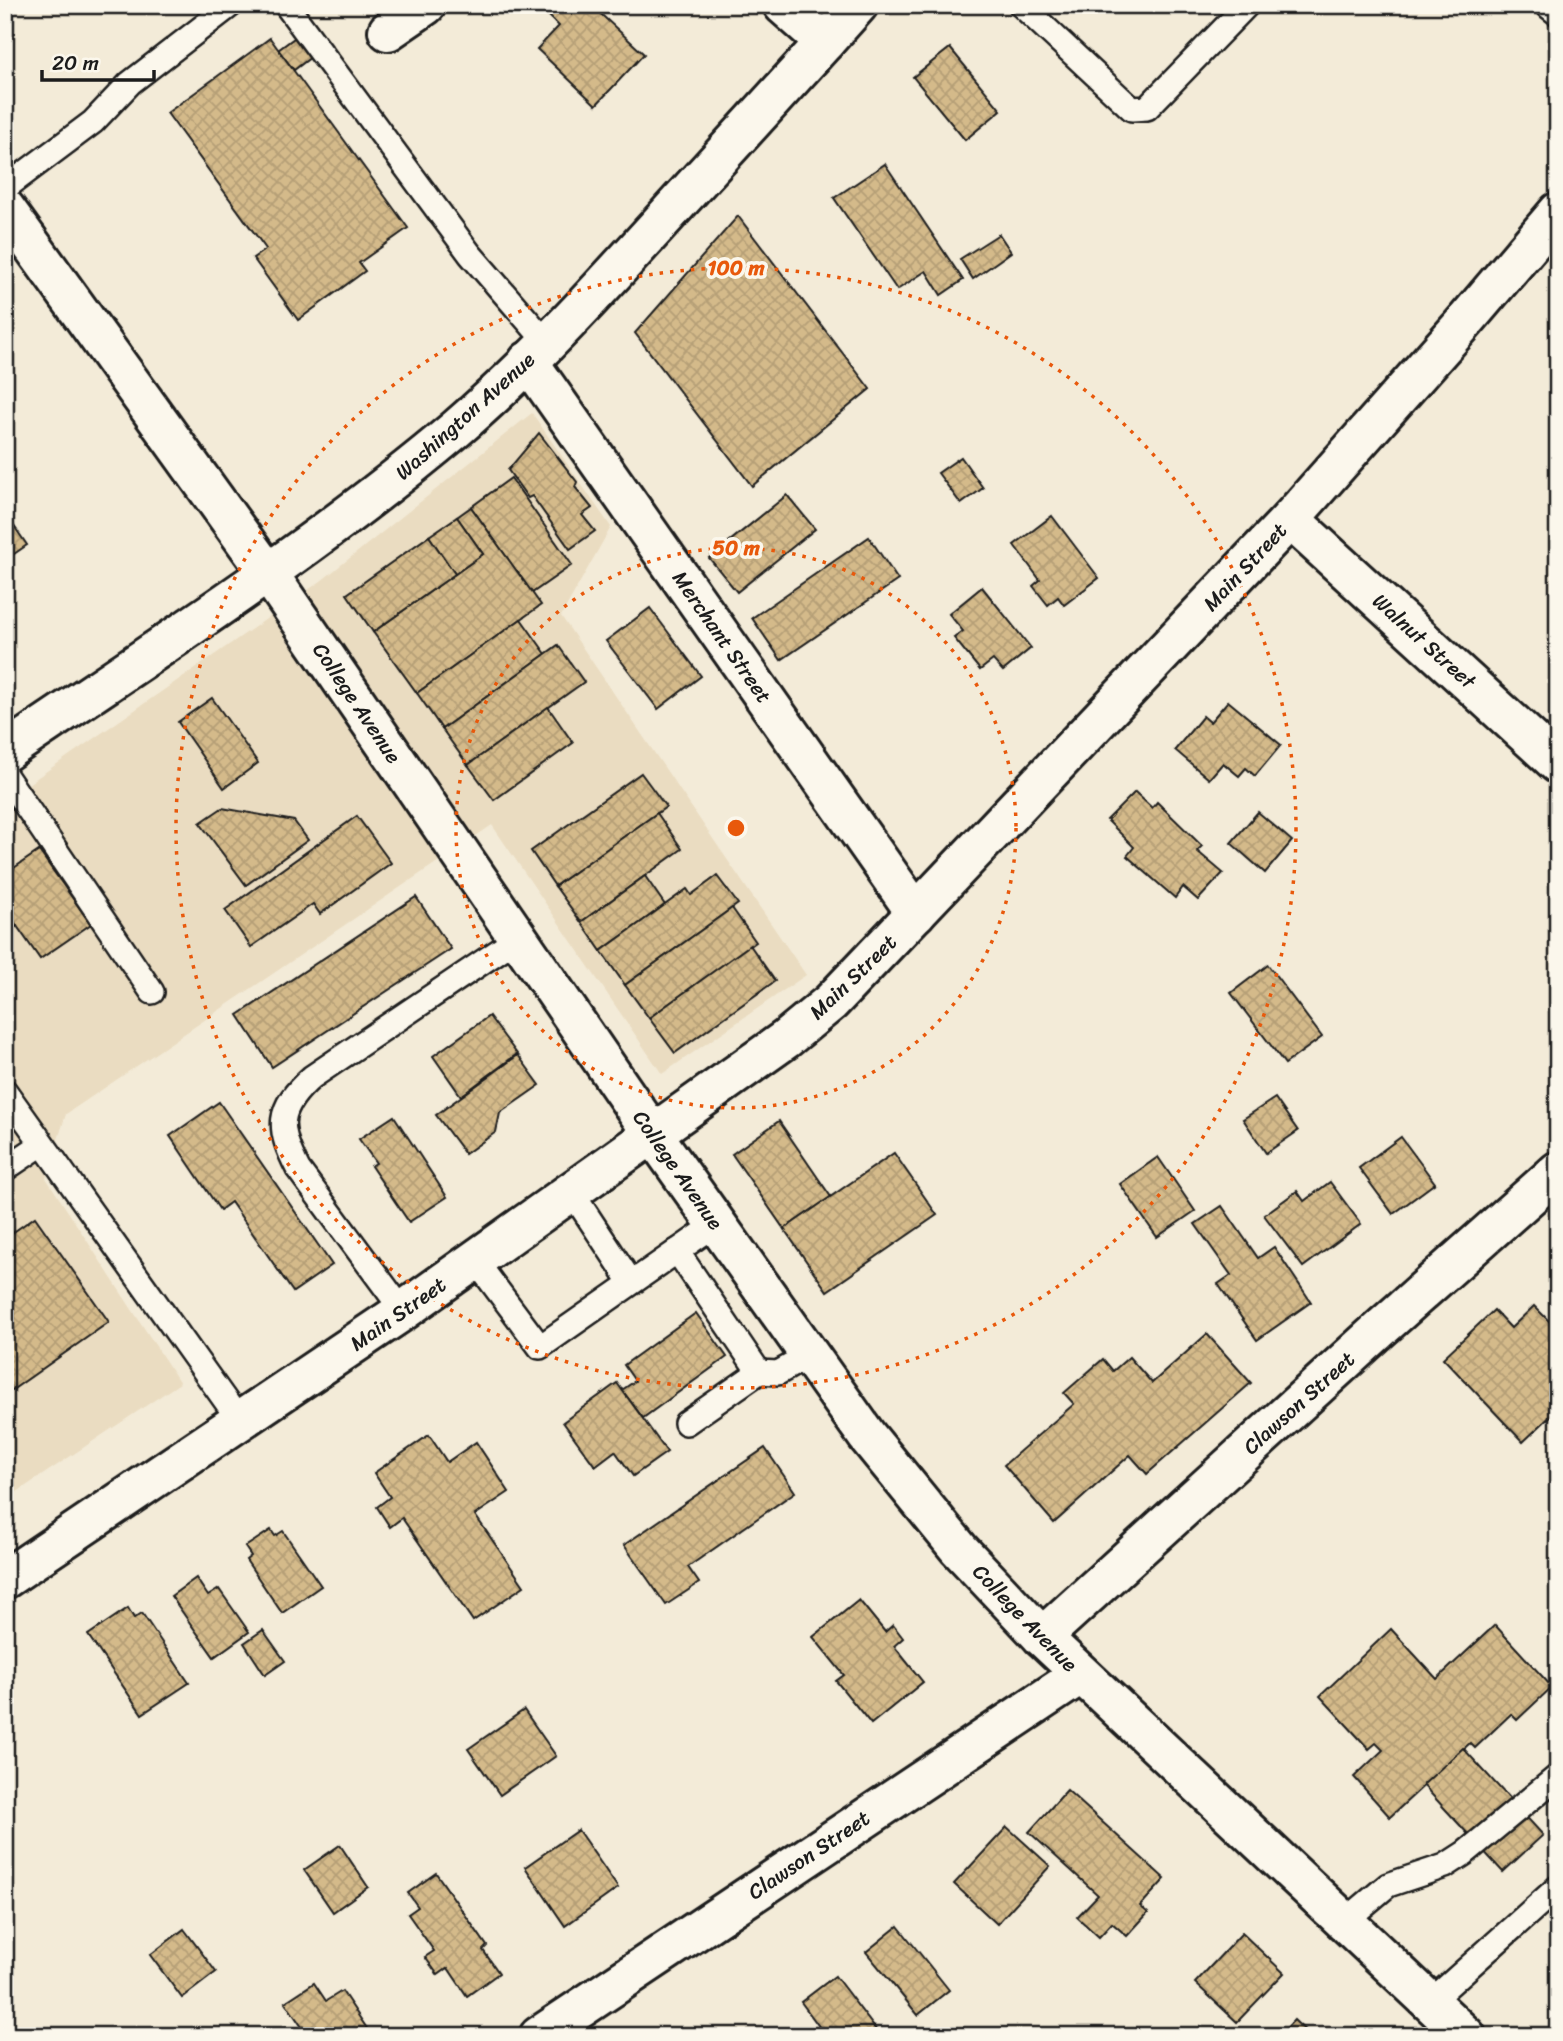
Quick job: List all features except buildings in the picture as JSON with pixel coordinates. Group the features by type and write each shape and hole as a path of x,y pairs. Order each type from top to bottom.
{"street":[{"path":"388,31 426,5"},
{"path":"783,5 825,42"},
{"name":"Washington Avenue","path":"5,752 268,573 373,497 458,427 537,352 626,261 858,5"},
{"name":"College Avenue","path":"5,208 268,573 652,1133 862,1429 960,1549 1042,1637 1466,2036"},
{"name":"Main Street","path":"5,1579 403,1311 786,1039 831,1002 1290,519 1462,326 1558,212"},
{"name":"Merchant Street","path":"537,352 916,913"},
{"name":"Walnut Street","path":"1290,519 1555,756"},
{"name":"Clawson Street","path":"1042,1637 1378,1330 1558,1171"},
{"name":"Clawson Street","path":"538,2036 1080,1675"}],"lane":[{"path":"5,188 93,122 130,83 231,5"},
{"path":"286,5 470,254 537,352"},
{"path":"1021,5 1132,109 1147,108 1247,5"},
{"path":"5,775 152,992"},
{"path":"403,1311 298,1169 286,1146 282,1131 286,1109 295,1092 312,1077 518,938"},
{"path":"5,1091 240,1421"},
{"path":"5,1169 43,1144"},
{"path":"571,1191 631,1282"},
{"path":"475,1260 540,1347 716,1224"},
{"path":"677,1251 759,1372"},
{"path":"686,1423 759,1372 778,1373 808,1356"},
{"path":"1344,1923 1388,1885 1444,1866 1465,1853 1558,1776"},
{"path":"1430,2002 1558,1887"}],"shaded area":[{"path":"532,413 611,527 561,616 806,975 662,1074 492,825 66,1114 46,1178 180,1383 5,1500 5,800 321,581"}]}
